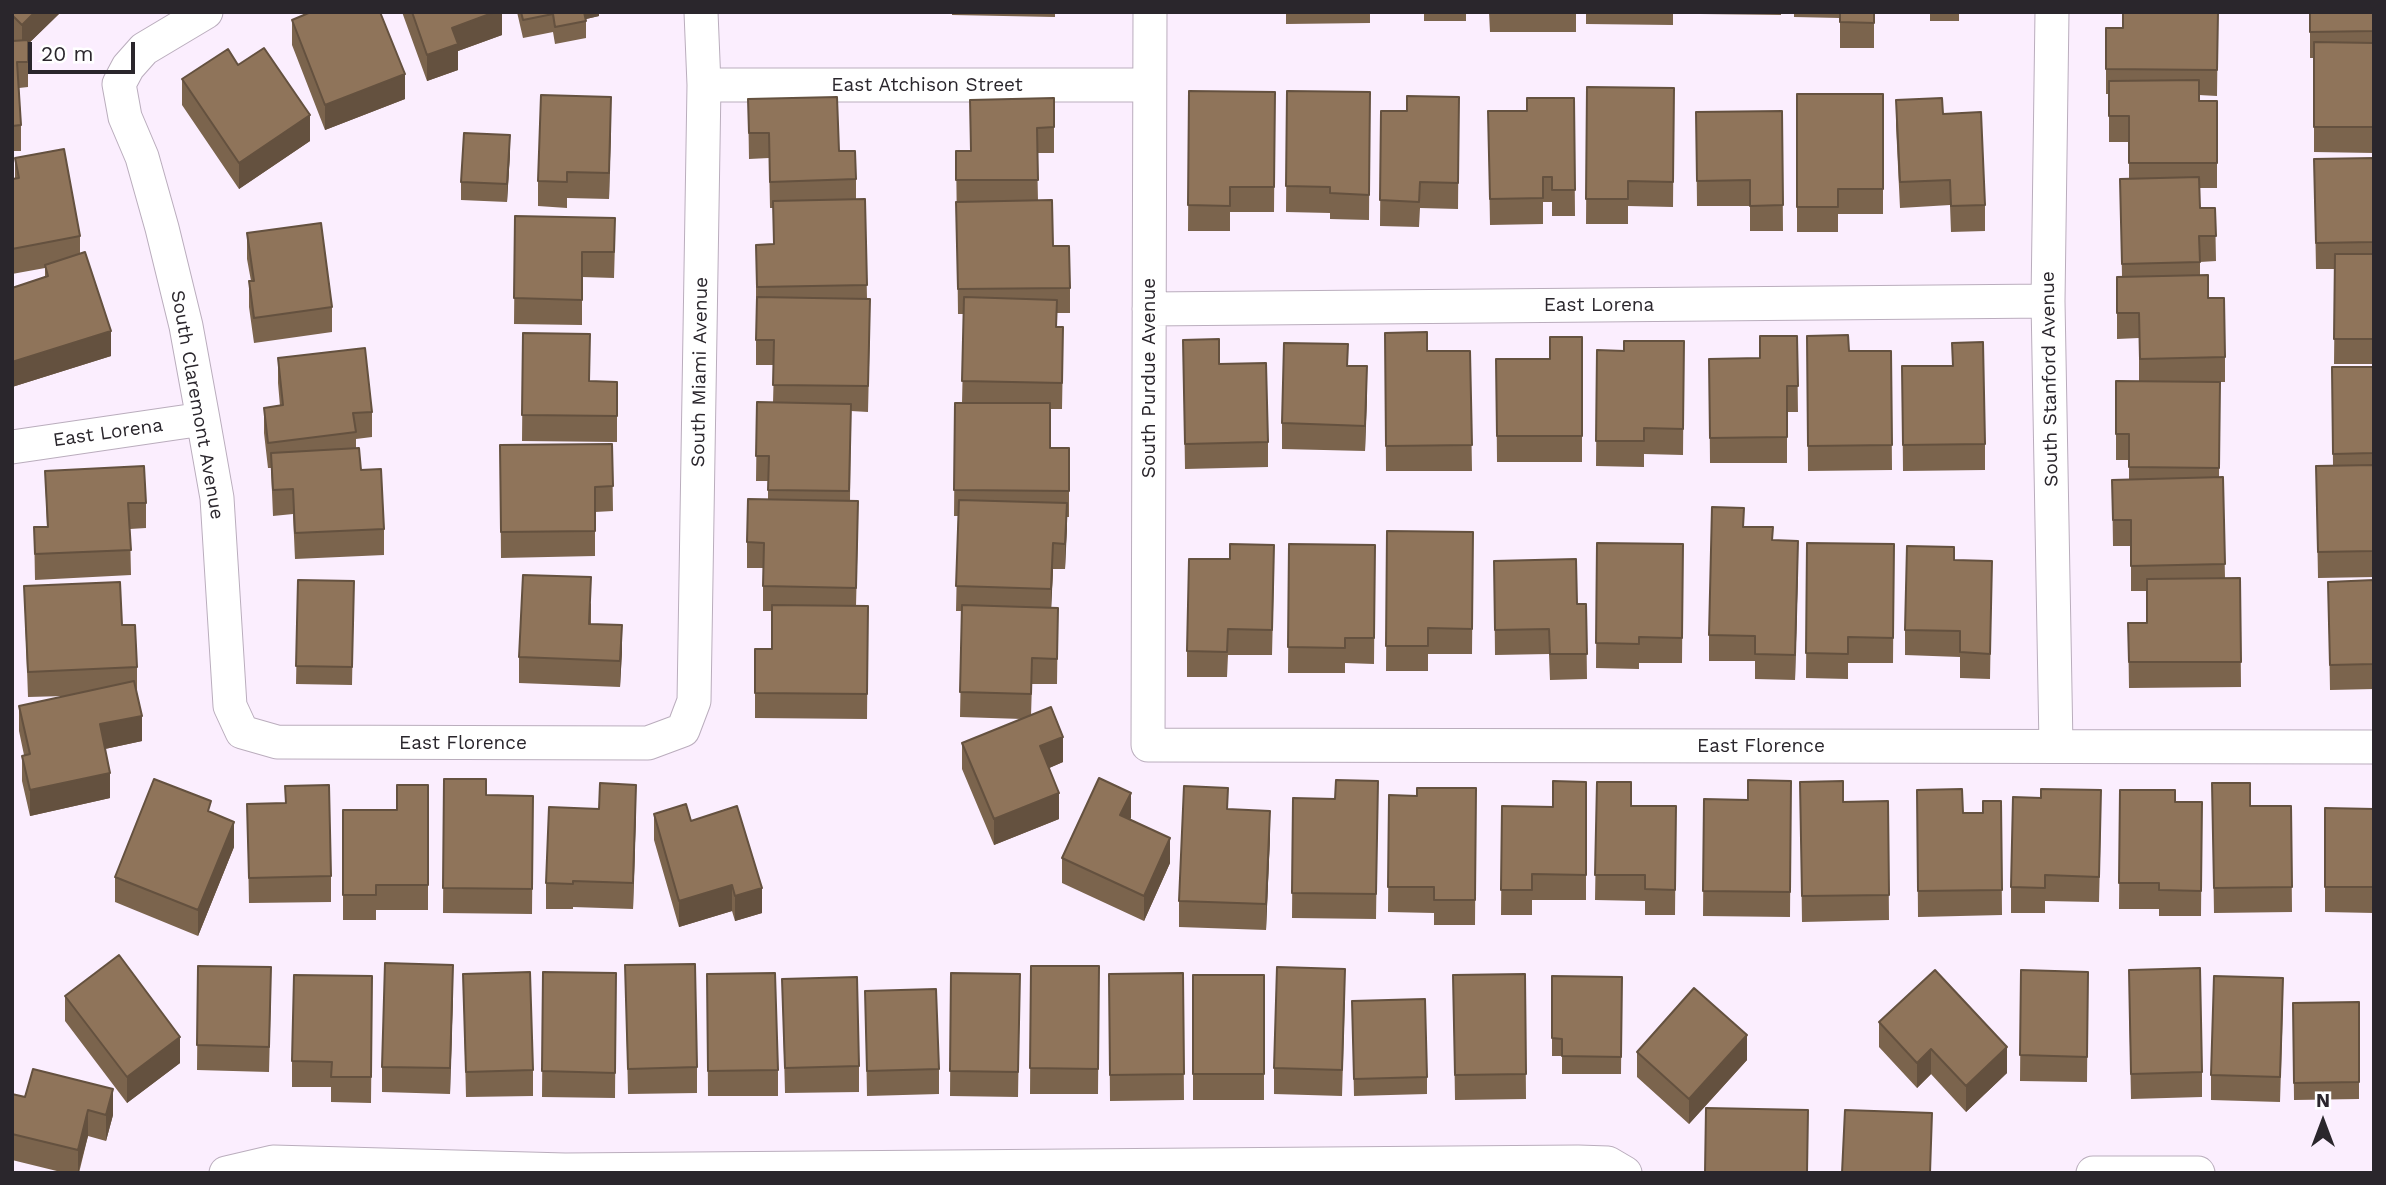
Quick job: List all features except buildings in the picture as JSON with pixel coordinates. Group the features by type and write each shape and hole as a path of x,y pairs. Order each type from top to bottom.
{"street":[{"name":"South Claremont Avenue","path":"206,12 144,49 128,66 119,84 125,117 142,157 186,326 217,498 230,706 242,732"},
{"name":"South Miami Avenue","path":"683,730 694,701 704,85 701,12"},
{"name":"South Purdue Avenue","path":"1148,745 1150,12"},
{"name":"South Stanford Avenue","path":"2052,12 2048,301 2056,746"},
{"name":"East Atchison Street","path":"704,85 1149,85"},
{"name":"East Lorena","path":"1149,309 2048,301"},
{"name":"East Lorena","path":"12,447 203,419"},
{"name":"East Florence","path":"242,732 277,742 648,743 683,730"},
{"name":"East Florence","path":"1148,745 2374,747"},
{"path":"226,1173 273,1162 565,1170 1196,1169 1578,1162 1608,1163 1625,1172"},
{"path":"2093,1173 2198,1173"}]}
